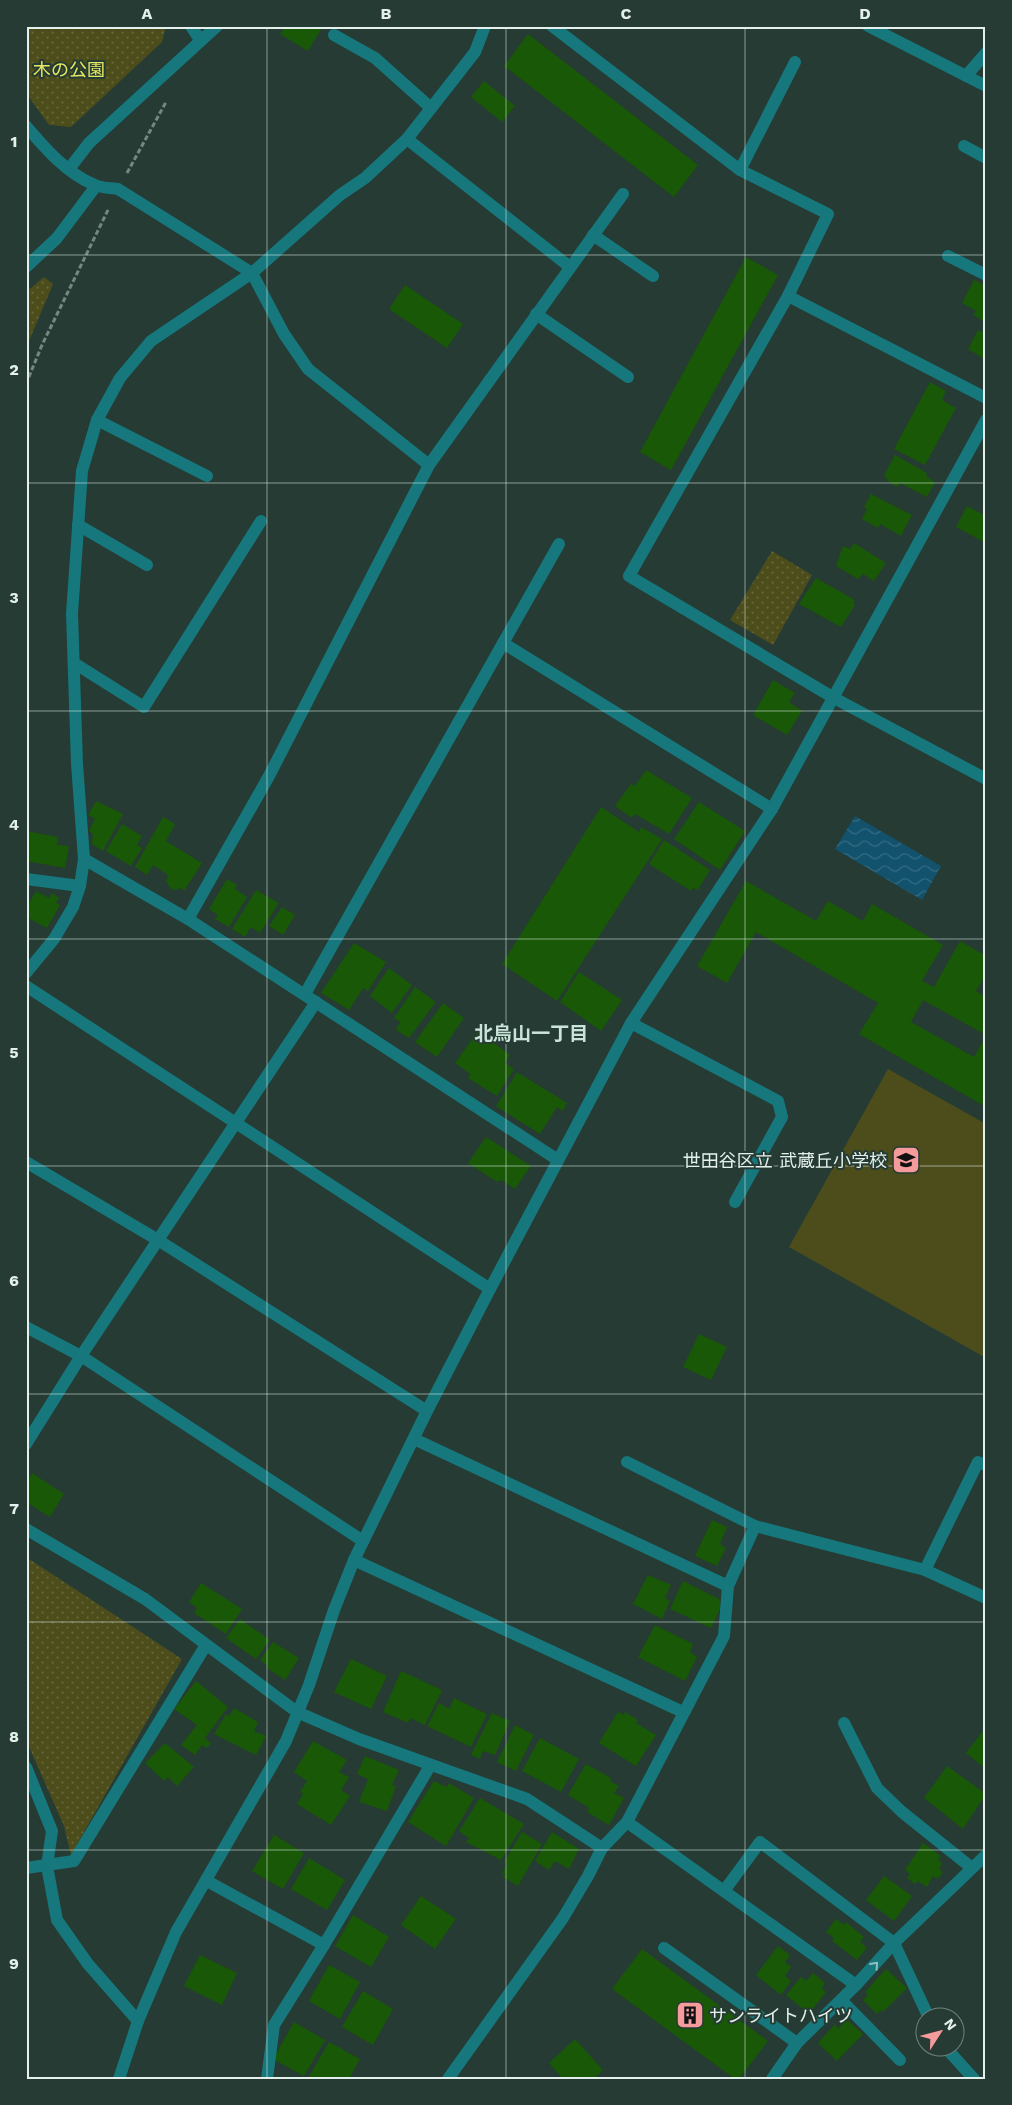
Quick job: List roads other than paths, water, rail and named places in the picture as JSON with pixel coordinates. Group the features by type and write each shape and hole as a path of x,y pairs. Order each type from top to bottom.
{"street":[{"path":"191,26 200,40"},
{"path":"69,169 89,143 217,26"},
{"path":"26,973 54,939 73,907 80,886 84,859 77,764 72,614 82,471 97,420 120,378 150,341 252,273 340,195 365,178 407,139 475,52 485,26"},
{"path":"552,26 740,170 828,214 788,296 629,576 834,698 986,779"},
{"path":"868,26 986,86"},
{"path":"334,35 375,58 431,108"},
{"path":"966,76 986,53"},
{"path":"740,170 795,62"},
{"path":"26,126 47,150 69,169 96,186 118,189 252,273 284,334 308,369 429,465"},
{"path":"407,139 570,267"},
{"path":"964,146 986,158"},
{"path":"26,267 57,238 96,186"},
{"path":"188,919 269,776 429,465 623,194"},
{"path":"593,235 654,276"},
{"path":"948,256 986,275"},
{"path":"788,296 986,398"},
{"path":"536,314 628,376"},
{"path":"97,420 208,476"},
{"path":"119,2079 138,2021 176,1932 286,1741 309,1685 354,1560 427,1411 490,1289 631,1023 772,809 986,420"},
{"path":"74,663 144,707 261,521"},
{"path":"78,525 147,565"},
{"path":"305,994 559,544"},
{"path":"503,643 772,809"},
{"path":"84,859 188,919 558,1160"},
{"path":"26,879 80,886"},
{"path":"26,986 490,1289"},
{"path":"26,1444 81,1356 316,1002"},
{"path":"631,1023 778,1101 782,1117 736,1202"},
{"path":"26,1162 158,1240 427,1411"},
{"path":"26,1327 81,1356 363,1541"},
{"path":"414,1439 728,1586"},
{"path":"627,1462 755,1526 925,1570 986,1598"},
{"path":"925,1570 978,1462 986,1465"},
{"path":"448,2079 563,1918 602,1848 626,1822 724,1636 728,1586 755,1526"},
{"path":"26,1529 146,1599 297,1712 359,1739 430,1766 527,1799 602,1848"},
{"path":"354,1560 683,1712"},
{"path":"26,1868 74,1861 206,1645"},
{"path":"844,1723 877,1788 902,1812 972,1868"},
{"path":"267,2079 274,2025 324,1946 430,1766"},
{"path":"26,1767 52,1831 47,1866 57,1920 88,1964 138,2021"},
{"path":"626,1822 856,1985"},
{"path":"724,1891 760,1842 894,1943 924,2008"},
{"path":"772,2079 797,2043 842,2000 894,1943 986,1855"},
{"path":"207,1881 324,1946"},
{"path":"664,1948 797,2043"},
{"path":"842,2000 900,2060"},
{"path":"955,2058 974,2079"}],"water":[{"path":"855,816 941,866 922,900 835,849"}],"place":[{"name":"世田谷区立 武蔵丘小学校","path":"906,1160"},
{"name":"サンライトハイツ","path":"690,2015"}],"district":[{"name":"北烏山一丁目","path":"531,1033"}],"park label":[{"name":"木の公園","path":"69,69"}]}
